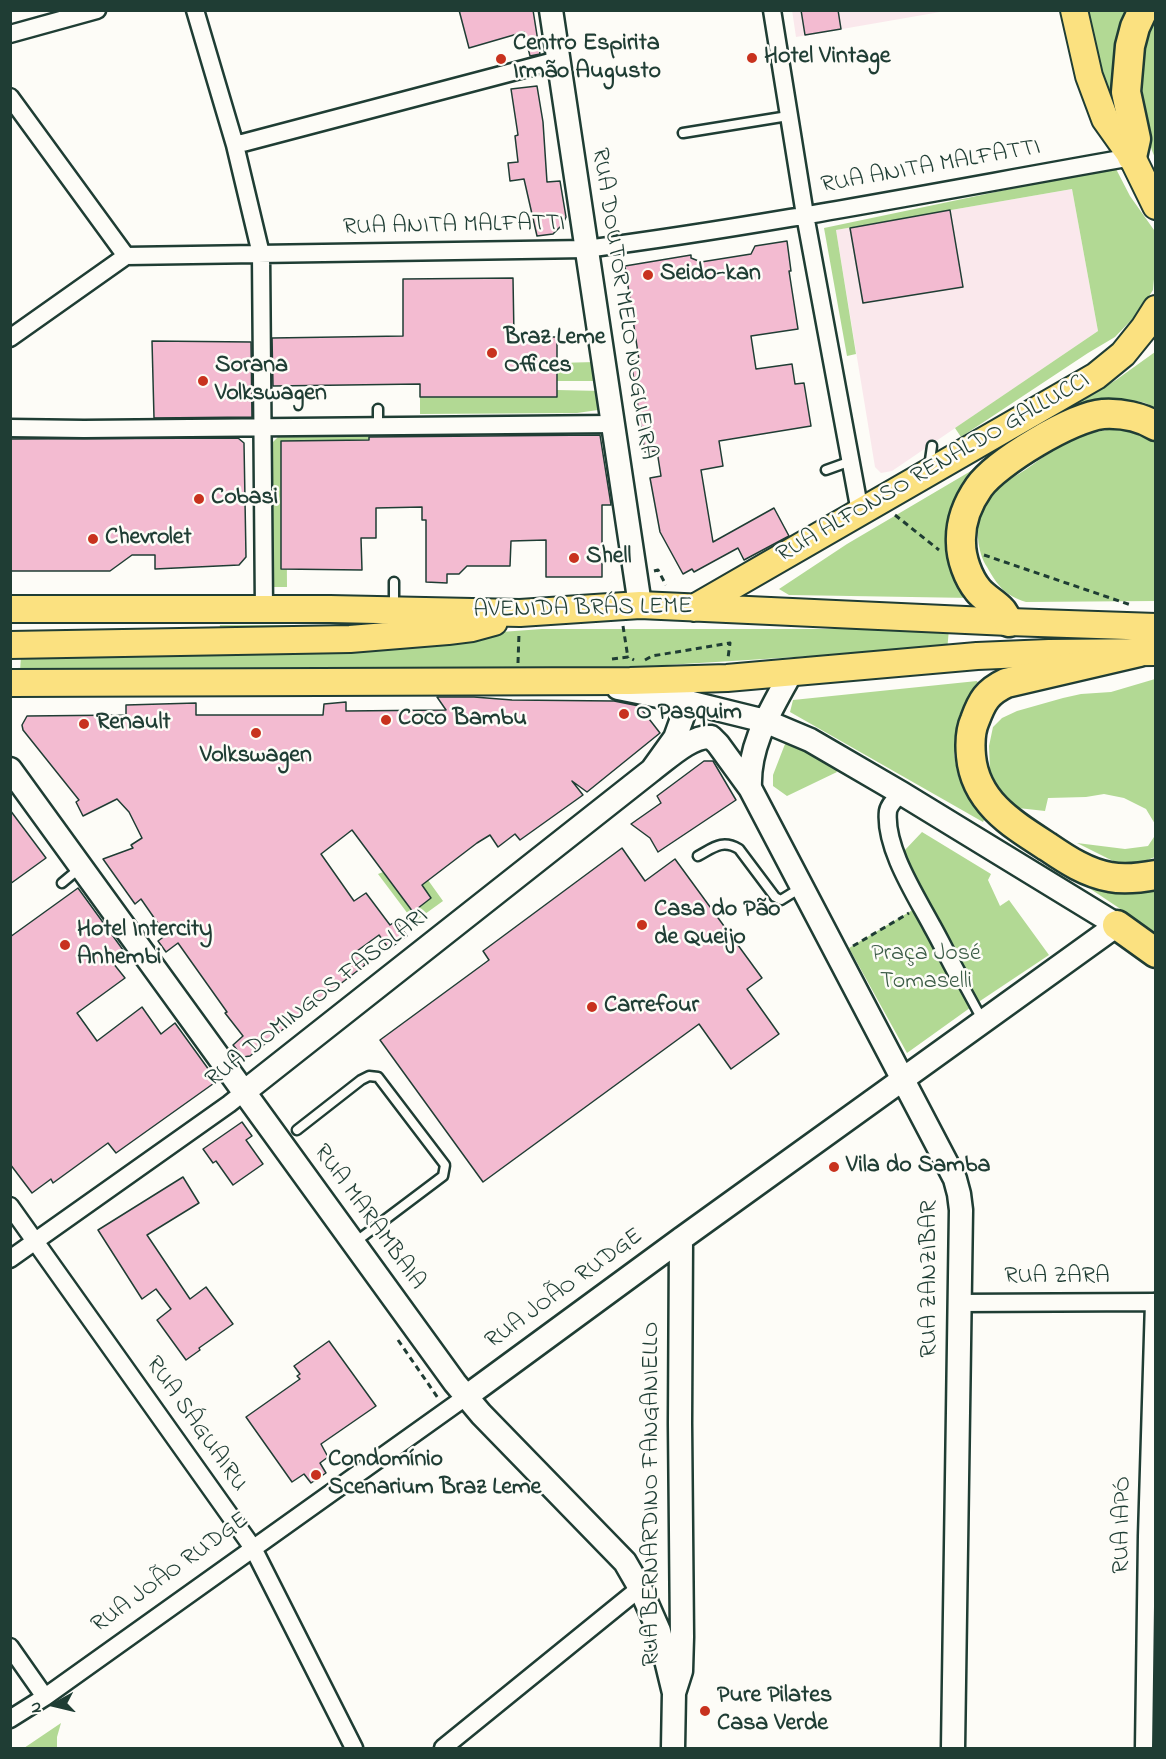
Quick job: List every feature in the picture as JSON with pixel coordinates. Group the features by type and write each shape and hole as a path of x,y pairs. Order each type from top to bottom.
{"highway":[{"path":"1132,157 1136,139 1126,92 1130,46 1143,10"},
{"path":"1009,622 1001,610 978,590 966,569 963,556 962,524 967,507 979,487 991,473 1071,423 1102,414 1129,415 1155,426"},
{"path":"1148,652 1006,683 994,688 981,702 973,724 970,746 972,771 984,796 1012,823 1069,861 1092,873 1111,878 1137,879 1155,875"},
{"path":"1117,925 1155,954"}],"main road":[{"path":"1074,10 1089,76 1105,118 1132,157 1155,206"},
{"name":"RUA ALFONSO RENALDO GALLUCCI","path":"694,608 1095,376 1123,354 1144,328 1155,309"},
{"name":"AVENIDA BRÁS LEME","path":"10,609 394,610 520,613 630,606 1155,627"},
{"path":"10,645 351,639 472,628 520,613"},
{"path":"10,683 578,682 716,678 977,656 1148,652"}],"street":[{"path":"10,34 97,10"},
{"path":"195,10 235,146 261,254 264,609"},
{"name":"RUA DOUTOR MELO NOGUEIRA","path":"551,10 596,331 614,424 630,606"},
{"path":"772,10 805,215 851,461 869,507"},
{"path":"235,146 558,60"},
{"path":"10,97 16,118 126,256 10,338"},
{"name":"RUA ANITA MALFATTI","path":"126,256 586,249 805,215 1132,157"},
{"path":"10,428 614,424"},
{"path":"750,788 751,761 755,744 791,673"},
{"path":"578,682 688,702 765,721 810,740 1117,925"},
{"name":"RUA DOMINGOS FASOLARI","path":"652,770 675,738 688,702"},
{"name":"RUA DOMINGOS FASOLARI","path":"10,1259 210,1118 652,770 701,737 711,737 718,744"},
{"name":"RUA ZANZIBAR","path":"718,744 750,788 947,1162 959,1194 961,1210 953,1749"},
{"name":"RUA MARAMBAIA","path":"10,769 244,1092 360,1238 455,1383 481,1414 625,1562 640,1588 659,1631 674,1693"},
{"path":"901,793 888,809 888,828 894,851 914,894 958,975"},
{"name":"RUA JOÃO RUDGE","path":"10,1719 45,1697 467,1396 1117,925"},
{"name":"RUA SÁGUAIRU","path":"10,1206 253,1548 354,1749"},
{"name":"RUA BERNARDINO FANGANIELLO","path":"673,1749 674,1693 681,1671 682,1619 681,1239"},
{"name":"RUA ZARA","path":"958,1303 1155,1302"},
{"name":"RUA IAPÓ","path":"1144,1749 1147,1548 1155,1302"},
{"path":"443,1749 640,1588 646,1588 654,1593 682,1619"},
{"path":"10,1647 45,1697"}],"lane":[{"path":"683,133 788,116"},
{"path":"378,409 378,426"},
{"path":"928,473 932,446"},
{"path":"826,470 851,461"},
{"path":"394,582 394,610"},
{"path":"698,856 722,844 731,844 739,849 775,897 781,900 802,887"},
{"path":"62,882 81,867"},
{"path":"958,975 983,1022"},
{"path":"297,1130 362,1080 369,1076 378,1077 445,1165 443,1176 360,1238"}],"path":[{"path":"869,507 951,559 977,553 1135,606"},
{"path":"629,663 630,606"},
{"path":"518,668 520,613"},
{"path":"849,948 913,910"}],"shaded area":[{"path":"792,10 946,11 796,37"},
{"path":"1072,189 1098,331 892,471 881,473 875,467 836,230"}],"green space":[{"path":"1087,11 1131,11 1114,106 1103,78"},
{"path":"1155,22 1155,158 1143,108 1142,70 1148,36"},
{"path":"1115,167 1130,196 1154,230 1156,257 1153,290 1139,312 1115,337 961,437 955,428 1098,331 1072,189 836,230 856,354 847,356 824,228"},
{"path":"1155,352 1155,408 1133,401 1107,402 1058,416 1116,380"},
{"path":"595,362 600,381 557,381 557,363"},
{"path":"557,390 602,391 598,410 577,413 420,414 420,397 557,397"},
{"path":"1116,429 1132,431 1156,439 1155,601 1026,602 1007,593 991,574 979,547 978,523 985,502 1002,484 1066,443 1080,436"},
{"path":"280,435 369,435 369,440 286,441 287,587 273,587 272,443"},
{"path":"976,468 963,488 972,598 789,595 779,589 847,544"},
{"path":"220,625 318,625 359,635 364,642 542,629 949,629 947,651 829,655 586,670 20,671 21,656 218,636"},
{"path":"1155,679 1155,824 1146,809 1124,798 1104,794 1048,798 1045,811 1018,808 1000,791 990,770 989,746 993,727 1002,718 1017,711 1063,698 1111,692"},
{"path":"977,681 981,689 955,735 954,755 958,776 968,796 985,818 983,822 790,712 793,700"},
{"path":"797,743 829,758 837,772 787,796 773,786 773,775 785,744"},
{"path":"1155,830 1155,857 1137,864 1119,864 1077,843 1125,849 1148,846 1154,837"},
{"name":"Praça José Tomaselli","path":"922,832 991,874 988,880 1000,906 1009,900 1049,955 907,1053 849,948 926,902 904,851"},
{"path":"383,872 413,911 431,898 422,885 428,880 443,901 414,922 378,874"},
{"path":"1093,885 1155,887 1155,932 1089,888"},
{"path":"61,1723 57,1748 24,1748"}],"building":[{"path":"459,10 533,10 540,54 530,56 524,32 469,48"},
{"path":"801,10 838,10 841,29 805,35"},
{"path":"537,86 543,122 547,182 560,181 566,217 563,224 553,234 537,236 524,179 510,181 508,163 518,162 515,136 518,135 511,89"},
{"path":"950,210 963,287 863,303 850,228"},
{"path":"787,241 798,329 751,336 756,369 792,364 795,384 804,383 811,426 719,441 723,466 701,470 713,542 774,508 789,536 744,560 738,548 694,572 692,569 683,574 660,532 650,478 661,476 657,451 645,452 631,361 639,360 625,266 691,255 691,258 701,262 751,254 755,246"},
{"path":"513,278 514,337 557,337 557,397 420,397 420,384 273,386 272,338 403,336 403,279"},
{"name":"Sorana Volkswagen","path":"152,341 251,342 252,417 154,418"},
{"path":"600,435 611,505 602,505 602,577 546,577 546,540 511,541 510,566 467,566 459,574 447,574 447,583 426,582 426,520 422,520 422,507 376,508 376,538 361,538 362,570 281,569 281,441 369,440 369,437"},
{"path":"238,438 244,443 246,557 239,565 155,569 155,555 132,555 110,571 10,571 10,439"},
{"path":"437,697 614,701 639,706 660,733 587,792 572,781 583,795 520,840 515,834 498,847 490,835 477,843 422,885 431,898 413,912 352,830 321,854 354,901 366,893 390,925 396,921 407,936 389,949 379,935 357,951 365,965 250,1056 243,1057 233,1045 243,1036 225,1013 227,1012 178,943 166,952 158,941 166,935 141,899 135,904 103,859 133,848 131,845 142,838 129,812 117,799 83,816 76,802 79,800 23,730 22,725 27,716 126,715 126,705 196,703 196,715 323,715 324,704 346,702 346,711 446,710"},
{"path":"704,761 713,761 736,800 658,852 650,838 631,824 661,803 657,796"},
{"path":"10,810 46,858 10,884"},
{"name":"Carrefour","path":"622,848 645,881 675,859 762,978 747,989 779,1034 731,1069 699,1024 483,1182 380,1040 489,960 483,951"},
{"path":"78,888 126,954 113,963 125,978 77,1013 97,1041 142,1007 161,1034 175,1023 217,1081 116,1153 108,1143 53,1183 51,1179 32,1193 10,1164 10,937"},
{"path":"242,1122 252,1136 246,1140 263,1164 233,1185 216,1161 213,1163 203,1149"},
{"path":"183,1177 199,1203 147,1235 190,1299 206,1287 233,1324 186,1360 157,1320 171,1309 156,1289 142,1299 98,1230"},
{"path":"329,1341 376,1406 321,1444 328,1457 320,1463 326,1473 311,1483 304,1474 292,1482 246,1417 300,1379 297,1376 300,1374 294,1366"}],"place":[{"name":"Hotel Vintage","path":"752,58"},
{"name":"Centro Espirita Irmão Augusto","path":"501,59"},
{"name":"Seido-kan","path":"648,275"},
{"name":"Braz Leme Offices","path":"492,353"},
{"name":"Sorana Volkswagen","path":"203,381"},
{"name":"Cobasi","path":"199,499"},
{"name":"Chevrolet","path":"93,539"},
{"name":"Shell","path":"574,558"},
{"name":"O Pasquim","path":"624,714"},
{"name":"Coco Bambu","path":"386,720"},
{"name":"Renault","path":"84,724"},
{"name":"Volkswagen","path":"256,733"},
{"name":"Casa do Pão de Queijo","path":"642,925"},
{"name":"Hotel Intercity Anhembi","path":"65,945"},
{"name":"Carrefour","path":"592,1007"},
{"name":"Vila do Samba","path":"834,1167"},
{"name":"Condomínio Scenarium Braz Leme","path":"316,1475"},
{"name":"Pure Pilates Casa Verde","path":"705,1711"}]}
